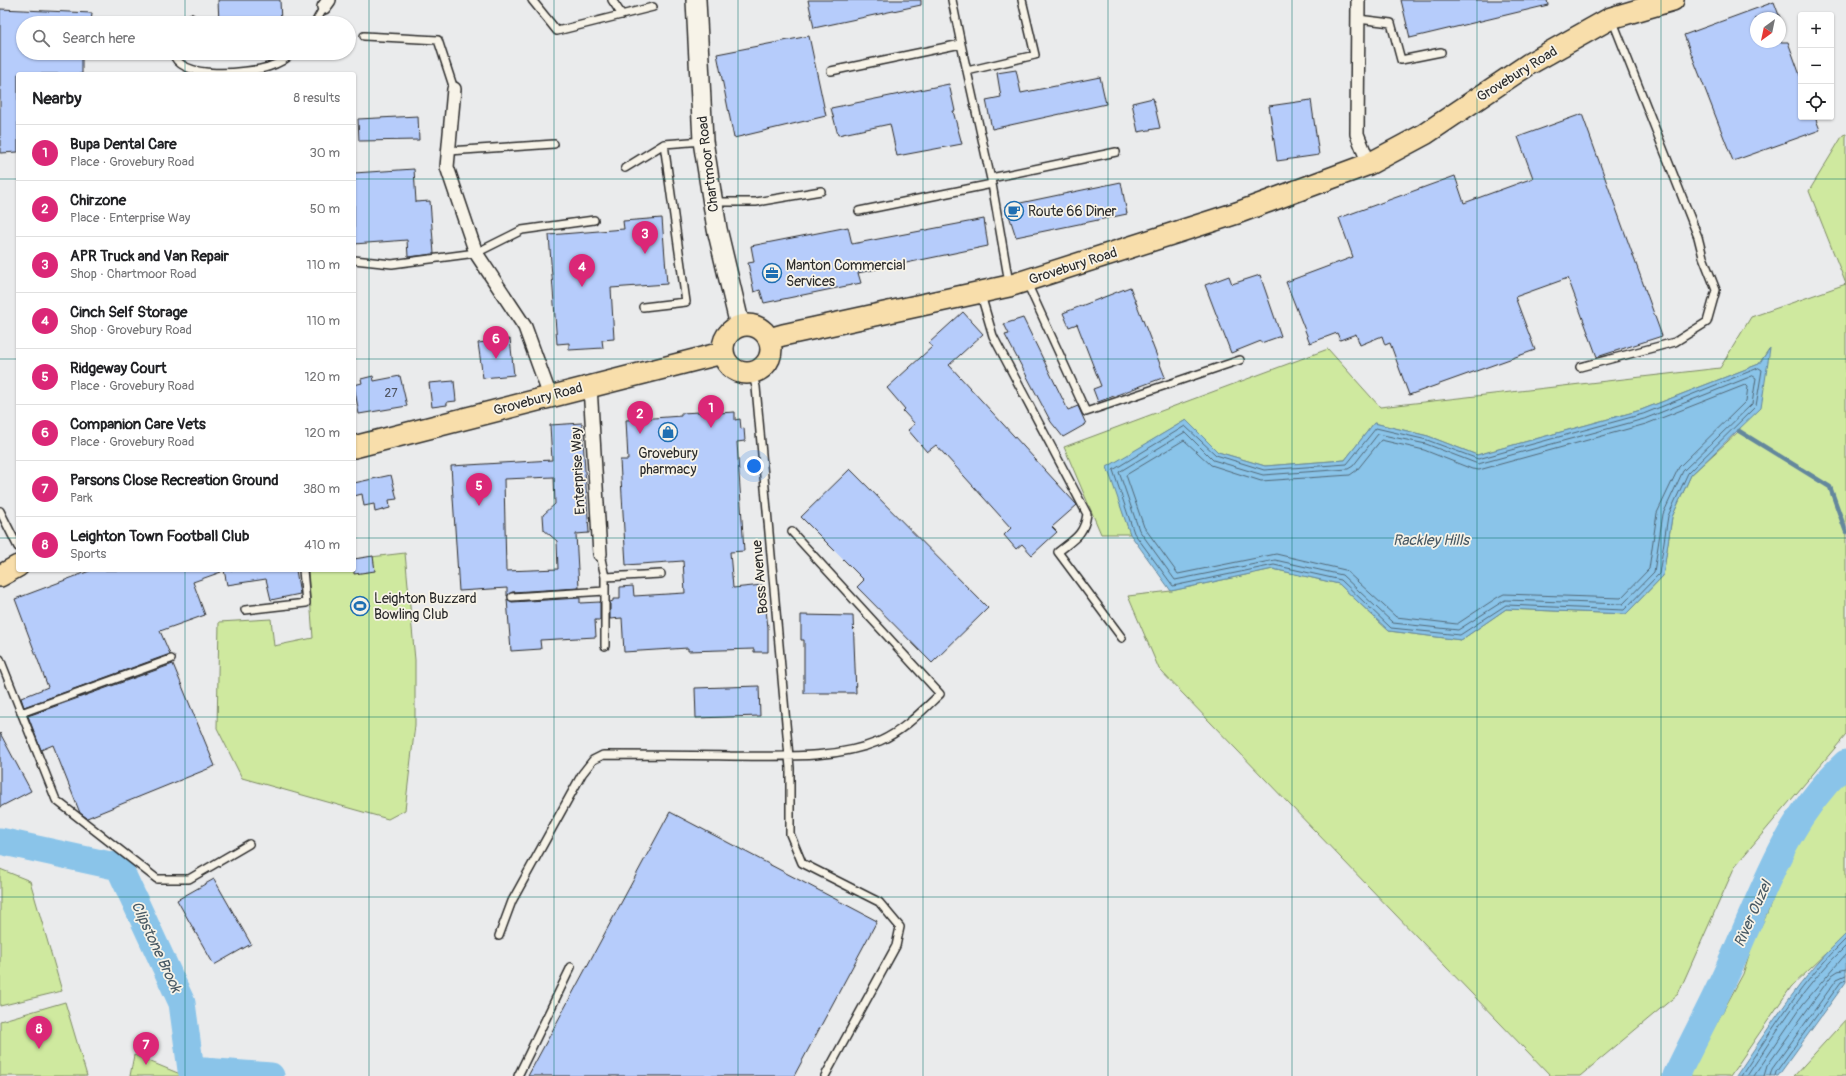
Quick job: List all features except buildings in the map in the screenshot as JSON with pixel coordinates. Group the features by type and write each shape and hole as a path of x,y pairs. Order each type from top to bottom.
{"main road":[{"name":"Grovebury Road","path":"769,339 1018,283 1237,213 1369,164 1425,134 1529,64 1611,18 1673,0"},
{"path":"751,325 759,328 769,339 771,352 768,360 763,367 752,372 744,373 729,366 722,353 723,342 727,334 733,328 740,326 751,325"},
{"name":"Grovebury Road","path":"356,446 722,353"},
{"path":"0,576 16,567"}],"street":[{"name":"Chartmoor Road","path":"696,0 704,141 712,202 717,230 740,326"},
{"path":"1358,0 1357,134 1369,164"},
{"path":"454,89 447,168 476,253 525,327 550,396"},
{"name":"Enterprise Way","path":"590,386 600,554"}],"lane":[{"path":"532,0 557,31 653,7"},
{"path":"612,0 622,14"},
{"path":"952,0 992,181 1018,283 1086,412 1240,360"},
{"path":"967,71 1035,56 1022,0"},
{"path":"319,16 327,4"},
{"path":"1580,367 1675,342 1707,322 1716,290 1702,257 1698,237 1611,18"},
{"path":"1358,19 1391,23 1401,60 1441,52"},
{"path":"364,36 438,40 454,89"},
{"path":"831,71 961,44"},
{"path":"177,60 187,69 202,72 248,71 269,67 284,60"},
{"path":"625,168 664,144 704,141"},
{"path":"449,151 554,144"},
{"path":"643,307 686,302 664,144"},
{"path":"859,211 1116,152"},
{"path":"712,202 756,202 821,191"},
{"path":"356,260 392,264 476,253 522,230 594,220"},
{"path":"980,292 993,336 1087,514 1086,525 1082,532 1058,552 1122,638"},
{"name":"Boss Avenue","path":"752,372 756,387 791,779 790,834 796,852 802,863 879,902 900,927 896,946 825,1076"},
{"path":"0,511 16,543"},
{"path":"498,936 512,901 582,774 593,760 603,755 789,756 833,753 880,740 900,728 940,694 792,532"},
{"path":"600,554 605,577 605,646"},
{"path":"245,610 306,603 303,572"},
{"path":"605,577 661,574"},
{"path":"512,597 605,591"},
{"path":"0,659 56,800 157,879 189,879 249,844"},
{"path":"21,712 171,659"},
{"path":"518,1076 571,968"}],"green space":[{"path":"1846,134 1846,284 1809,191 1843,135"},
{"path":"1846,284 1846,735 1735,866 1678,994 1580,1076 1551,1076 1159,669 1128,596 1171,591 1273,569 1339,584 1389,631 1461,640 1506,609 1626,614 1663,576 1672,517 1691,475 1739,431 1769,349 1759,364 1641,410 1477,455 1428,436 1374,423 1345,460 1265,466 1218,452 1186,420 1108,467 1130,534 1101,534 1064,447 1328,349 1380,407 1720,368 1751,317"},
{"path":"405,553 415,660 415,725 405,810 388,819 242,778 217,728 219,622 271,619 274,646 313,638 308,572 356,572 356,559"},
{"path":"1846,779 1846,935 1791,987 1730,1076 1688,1076 1743,974 1753,942 1767,914 1786,864 1813,813"},
{"path":"0,869 30,881 62,991 0,1006"},
{"path":"65,1002 87,1076 0,1076 0,1021"},
{"path":"1846,1019 1846,1076 1794,1076"},
{"path":"134,1055 185,1076 130,1076"}],"water":[{"name":"Rackley Hills","path":"1770,348 1761,408 1691,475 1672,517 1663,576 1626,614 1506,609 1461,640 1389,631 1339,584 1273,569 1171,591 1130,534 1107,467 1186,420 1218,452 1265,466 1345,460 1374,423 1428,436 1477,455 1641,410 1759,364"},
{"path":"1846,934 1846,982 1778,1076 1736,1076 1787,1002 1815,966"}],"waterway":[{"path":"1739,431 1830,487 1846,532"},
{"name":"River Ouzel","path":"1676,1076 1719,990 1778,856 1807,807 1825,784 1846,763"},
{"name":"Clipstone Brook","path":"0,841 119,867 182,1003 191,1070 271,1076"}],"place":[{"name":"Route 66 Diner","path":"1014,211"},
{"name":"APR Truck and Van Repair","path":"645,254"},
{"name":"Manton Commercial Services","path":"772,273"},
{"name":"Cinch Self Storage","path":"582,287"},
{"name":"Companion Care Vets","path":"496,359"},
{"name":"Bupa Dental Care","path":"711,428"},
{"name":"Grovebury pharmacy","path":"668,432"},
{"name":"Chirzone","path":"640,434"},
{"name":"Ridgeway Court","path":"479,506"},
{"name":"Leighton Buzzard Bowling Club","path":"360,606"},
{"name":"Leighton Town Football Club","path":"39,1049"},
{"name":"Parsons Close Recreation Ground","path":"146,1065"}]}
